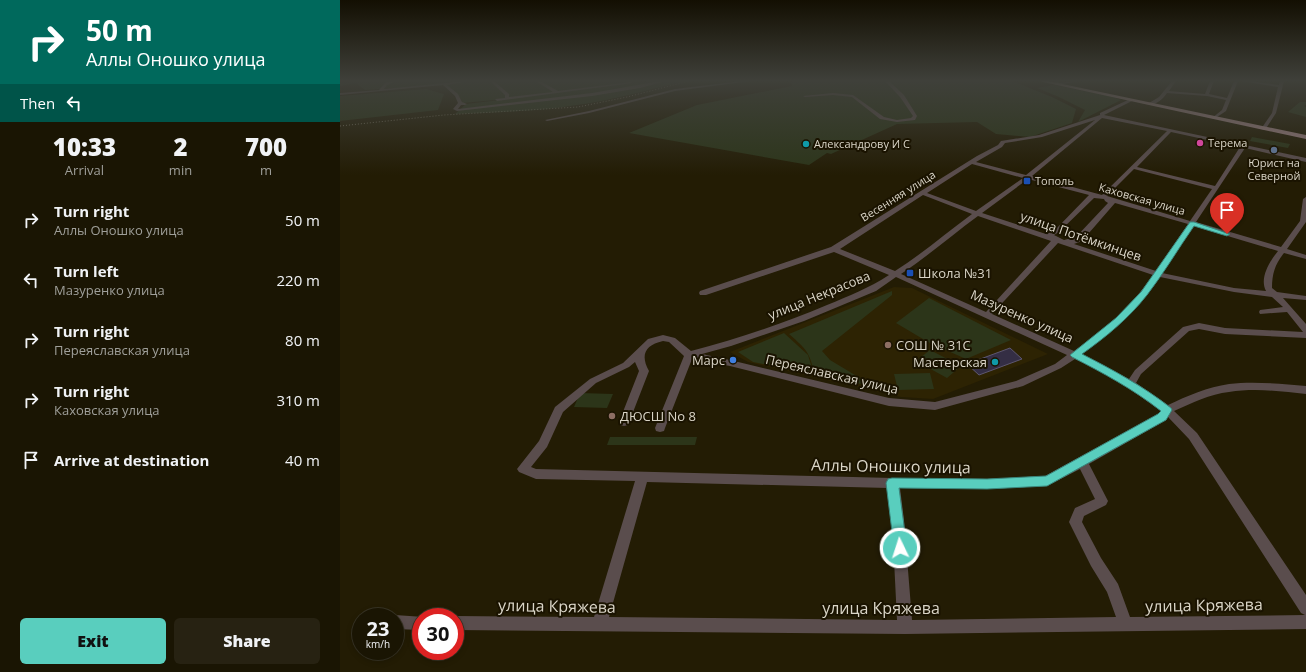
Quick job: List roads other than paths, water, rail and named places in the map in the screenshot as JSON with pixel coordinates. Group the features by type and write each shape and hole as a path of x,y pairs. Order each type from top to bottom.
{"main road":[{"path":"1189,112 1306,137"}],"street":[{"path":"547,120 587,112"},
{"path":"875,112 882,118 896,122 913,119 915,116 913,112"},
{"name":"улица Некрасова","path":"689,355 728,344 813,314 873,290 897,275 947,235 1026,178 1105,112"},
{"path":"1214,118 1222,112"},
{"path":"1263,129 1271,121 1274,112"},
{"path":"1102,116 1306,160"},
{"name":"Весенняя улица","path":"703,293 834,249 971,162 1000,146 1003,142 1040,136 1102,116"},
{"path":"1103,197 1170,131"},
{"name":"Переяславская улица","path":"689,355 730,363 889,402 935,406 1019,384 1041,375 1075,355 1096,340 1119,320 1144,294 1243,147"},
{"name":"Каховская улица","path":"971,162 1026,178 1103,197 1306,257"},
{"path":"1132,167 1216,188"},
{"name":"улица Потёмкинцев","path":"922,193 1057,242 1157,274 1234,290 1306,298"},
{"path":"1092,196 1103,197 1112,202 1079,239 1072,242 1057,242 1049,235 1057,231 1092,196"},
{"path":"1306,199 1303,220 1289,242 1281,250 1271,268 1267,280 1268,289 1283,302 1306,330"},
{"path":"987,315 1057,242"},
{"name":"Мазуренко улица","path":"834,249 897,275 1075,355 1130,384 1167,410 1193,436 1306,608"},
{"path":"1263,312 1289,309"},
{"path":"1130,384 1138,372 1186,330 1199,326 1225,330 1306,335"},
{"path":"624,422 644,371 639,361 641,350 651,341 663,338 672,340 689,355 660,428"},
{"name":"Аллы Оношко улица","path":"641,350 626,365 592,381 560,410 543,444 523,469 536,474 642,478 987,484 1047,481 1162,417 1167,410 1195,397 1229,388 1275,387 1306,390"},
{"path":"1082,461 1102,500 1079,512 1075,522 1096,562 1113,589 1126,625"},
{"path":"599,625 642,478"},
{"path":"892,483 898,520 905,627"},
{"name":"улица Кряжева","path":"464,623 599,625 701,624 905,627 1306,622"}],"railway":[{"path":"340,126 444,115 488,112"}],"place":[{"name":"Терема","path":"1200,143"},
{"name":"Александрову И С","path":"806,144"},
{"name":"Юрист на Северной","path":"1274,150"},
{"name":"Тополь","path":"1027,181"},
{"name":"Школа №31","path":"910,273"},
{"name":"СОШ № 31С","path":"888,345"},
{"name":"Марс","path":"733,360"},
{"name":"Мастерская","path":"995,362"},
{"name":"ДЮСШ No 8","path":"612,416"}]}
